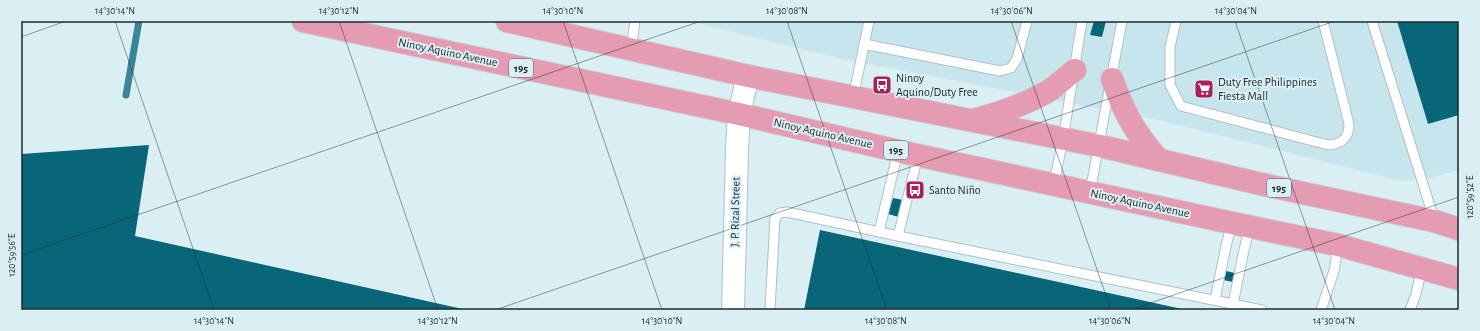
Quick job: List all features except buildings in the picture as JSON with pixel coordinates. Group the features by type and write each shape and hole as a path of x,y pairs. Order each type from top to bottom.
{"main road":[{"name":"Ninoy Aquino Avenue","path":"303,21 739,114 908,153 1338,245 1459,279"},
{"name":"195","path":"506,21 748,76 1100,146 1260,184 1434,221 1459,228"},
{"path":"972,121 1003,112 1028,102 1051,89 1075,70"},
{"path":"1112,79 1121,104 1132,124 1144,143 1159,160"}],"street":[{"name":"J. P. Rizal Street","path":"733,310 736,149 739,114 748,76"}],"lane":[{"path":"631,50 635,21"},
{"path":"854,98 869,21"},
{"path":"864,44 1000,71 1011,68 1017,59 1027,21"},
{"path":"1054,184 1075,70 1082,21"},
{"path":"1090,192 1100,146 1122,21"},
{"path":"1176,21 1170,47 1170,85 1181,106 1328,144 1337,144 1344,140 1349,132 1349,124 1323,21"},
{"path":"1372,21 1434,221"},
{"path":"879,232 908,153"},
{"path":"898,236 908,153"},
{"path":"770,310 775,218 780,213 787,212 1262,310"},
{"path":"1215,300 1226,246 1241,225"},
{"path":"1233,304 1241,225"},
{"path":"1321,310 1334,270 1338,245"},
{"path":"1410,310 1416,294 1422,268"}],"shaded area":[{"name":"Duty Free Philippines Fiesta Mall","path":"689,21 1459,21 1459,170 1433,177 1402,181 1159,120 843,59"}],"waterway":[{"path":"126,95 139,21"}],"place":[{"name":"Ninoy Aquino/Duty Free","path":"882,85"},
{"name":"Duty Free Philippines Fiesta Mall","path":"1204,89"},
{"name":"Santo Niño","path":"915,190"}]}
